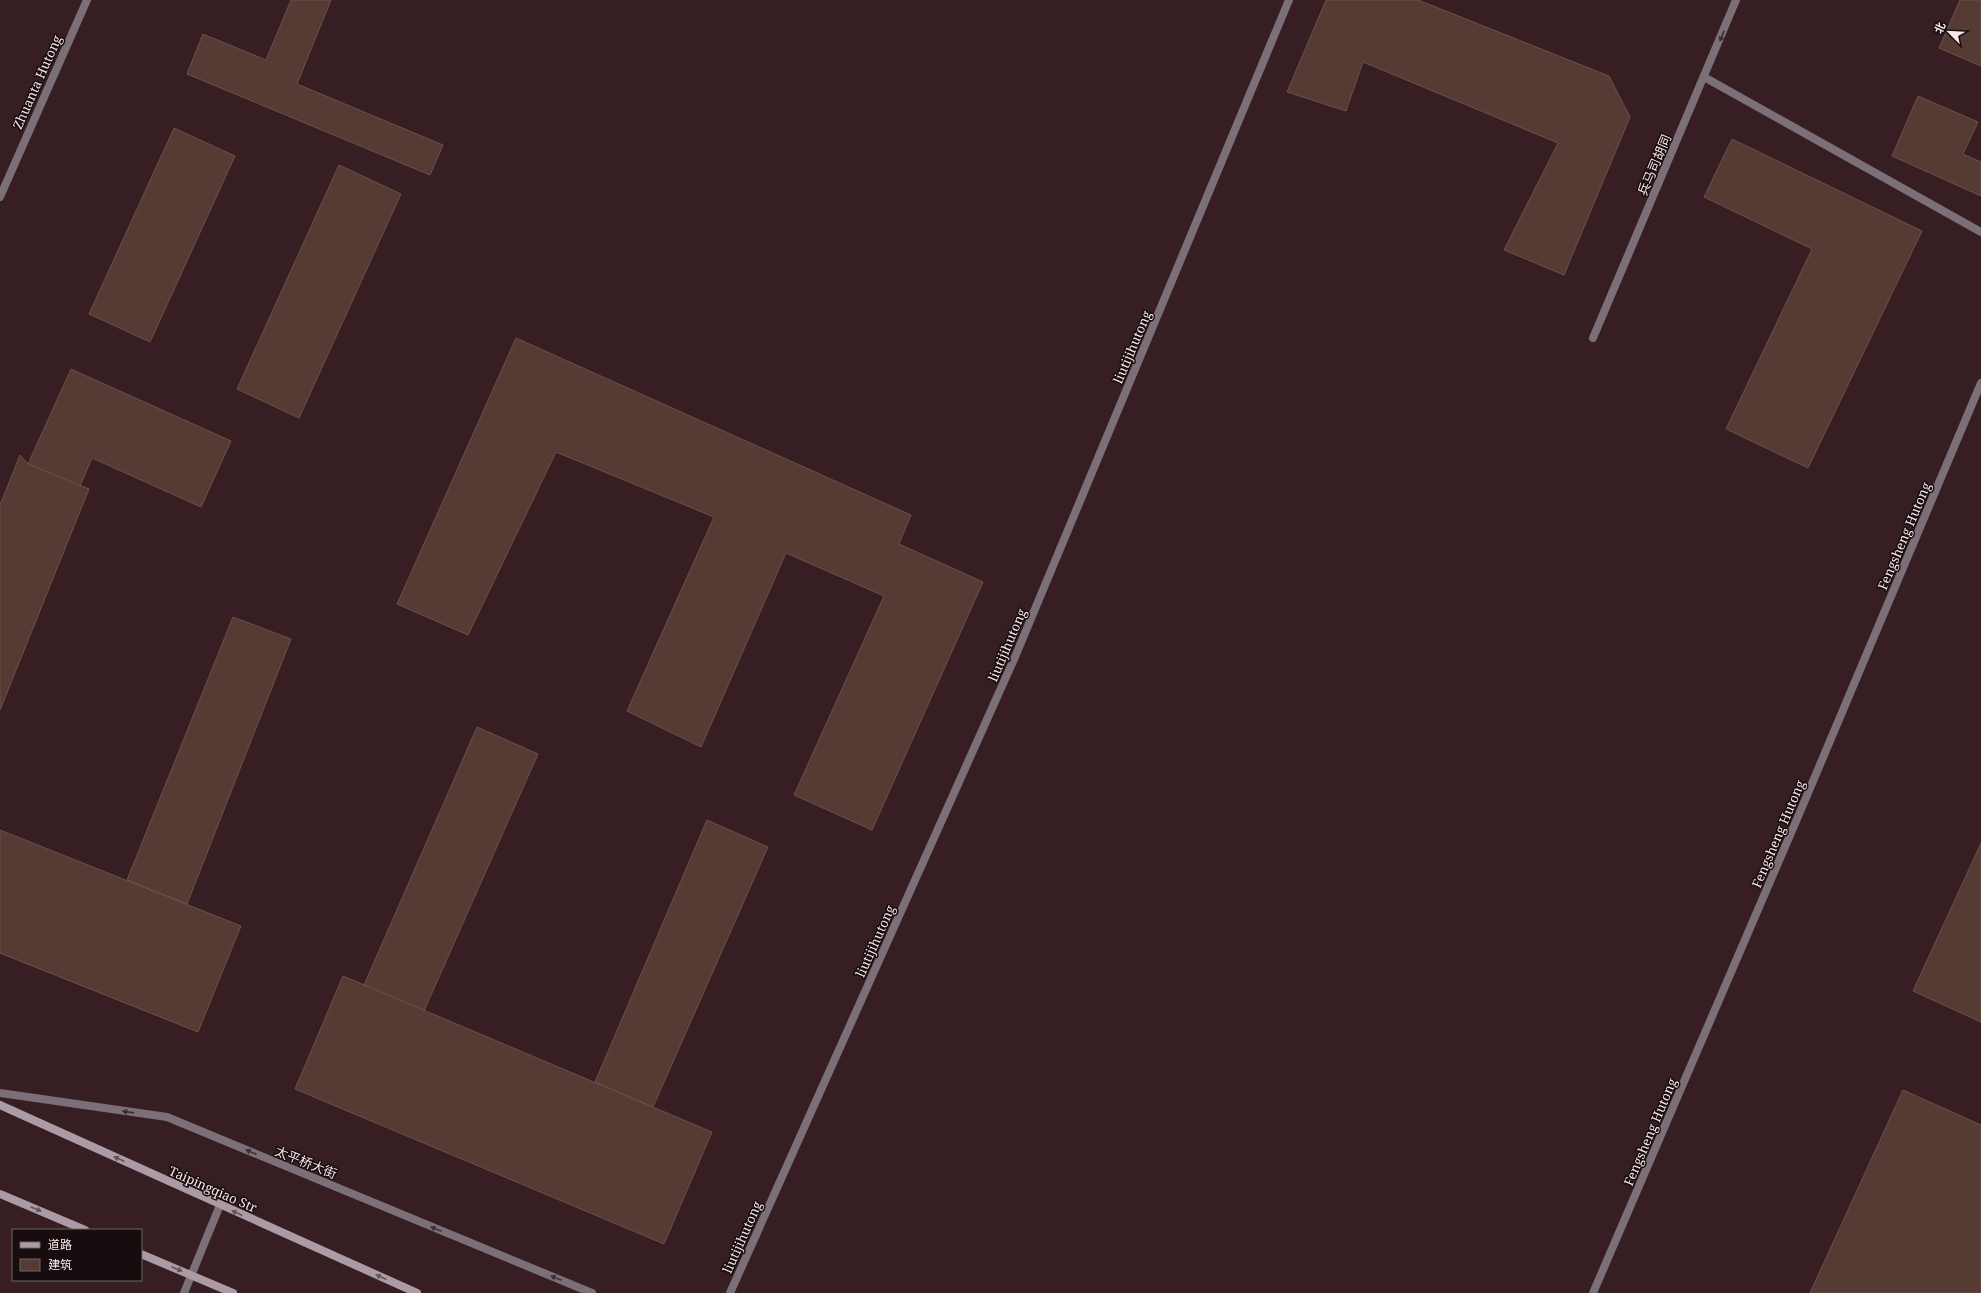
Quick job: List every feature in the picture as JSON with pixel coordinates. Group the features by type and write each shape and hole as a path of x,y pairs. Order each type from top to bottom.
{"main road":[{"name":"Taipingqiao Str","path":"0,1105 417,1293"},
{"path":"0,1194 83,1229"},
{"path":"142,1254 233,1293"}],"street":[{"name":"Zhuanta Hutong","path":"0,197 87,0"},
{"name":"liutijihutong","path":"730,1293 1015,657 1289,0"},
{"name":"兵马司胡同","path":"1593,338 1736,0"},
{"path":"1704,77 1981,232"},
{"name":"Fengsheng Hutong","path":"1593,1293 1797,819 1981,383"},
{"name":"太平桥大街","path":"0,1093 167,1117 592,1293"},
{"path":"184,1293 220,1205"}],"building":[{"path":"291,0 331,0 297,84 443,145 430,175 187,74 203,34 266,60"},
{"path":"1326,0 1418,0 1609,76 1630,117 1564,275 1504,250 1558,143 1363,62 1346,111 1287,92"},
{"path":"1960,0 1981,0 1981,66 1939,48"},
{"path":"1918,96 1978,122 1963,154 1981,162 1981,196 1892,156"},
{"path":"174,128 235,156 150,342 89,314"},
{"path":"1732,139 1922,231 1808,468 1726,429 1812,249 1704,197"},
{"path":"339,165 401,194 299,418 237,389"},
{"path":"516,338 911,515 899,544 983,582 872,830 794,795 884,596 786,553 701,747 627,711 714,517 556,452 468,635 397,604"},
{"path":"71,369 231,441 201,507 92,458 80,486 28,464"},
{"path":"20,455 28,464 89,489 0,710 0,505"},
{"path":"233,617 291,639 187,904 127,880"},
{"path":"477,727 538,754 424,1011 364,985"},
{"path":"707,820 768,847 653,1107 595,1082"},
{"path":"0,830 241,926 198,1032 0,953"},
{"path":"1981,843 1981,1022 1913,991"},
{"path":"343,976 712,1132 664,1244 295,1089"},
{"path":"1903,1090 1981,1125 1981,1293 1810,1293"}]}
